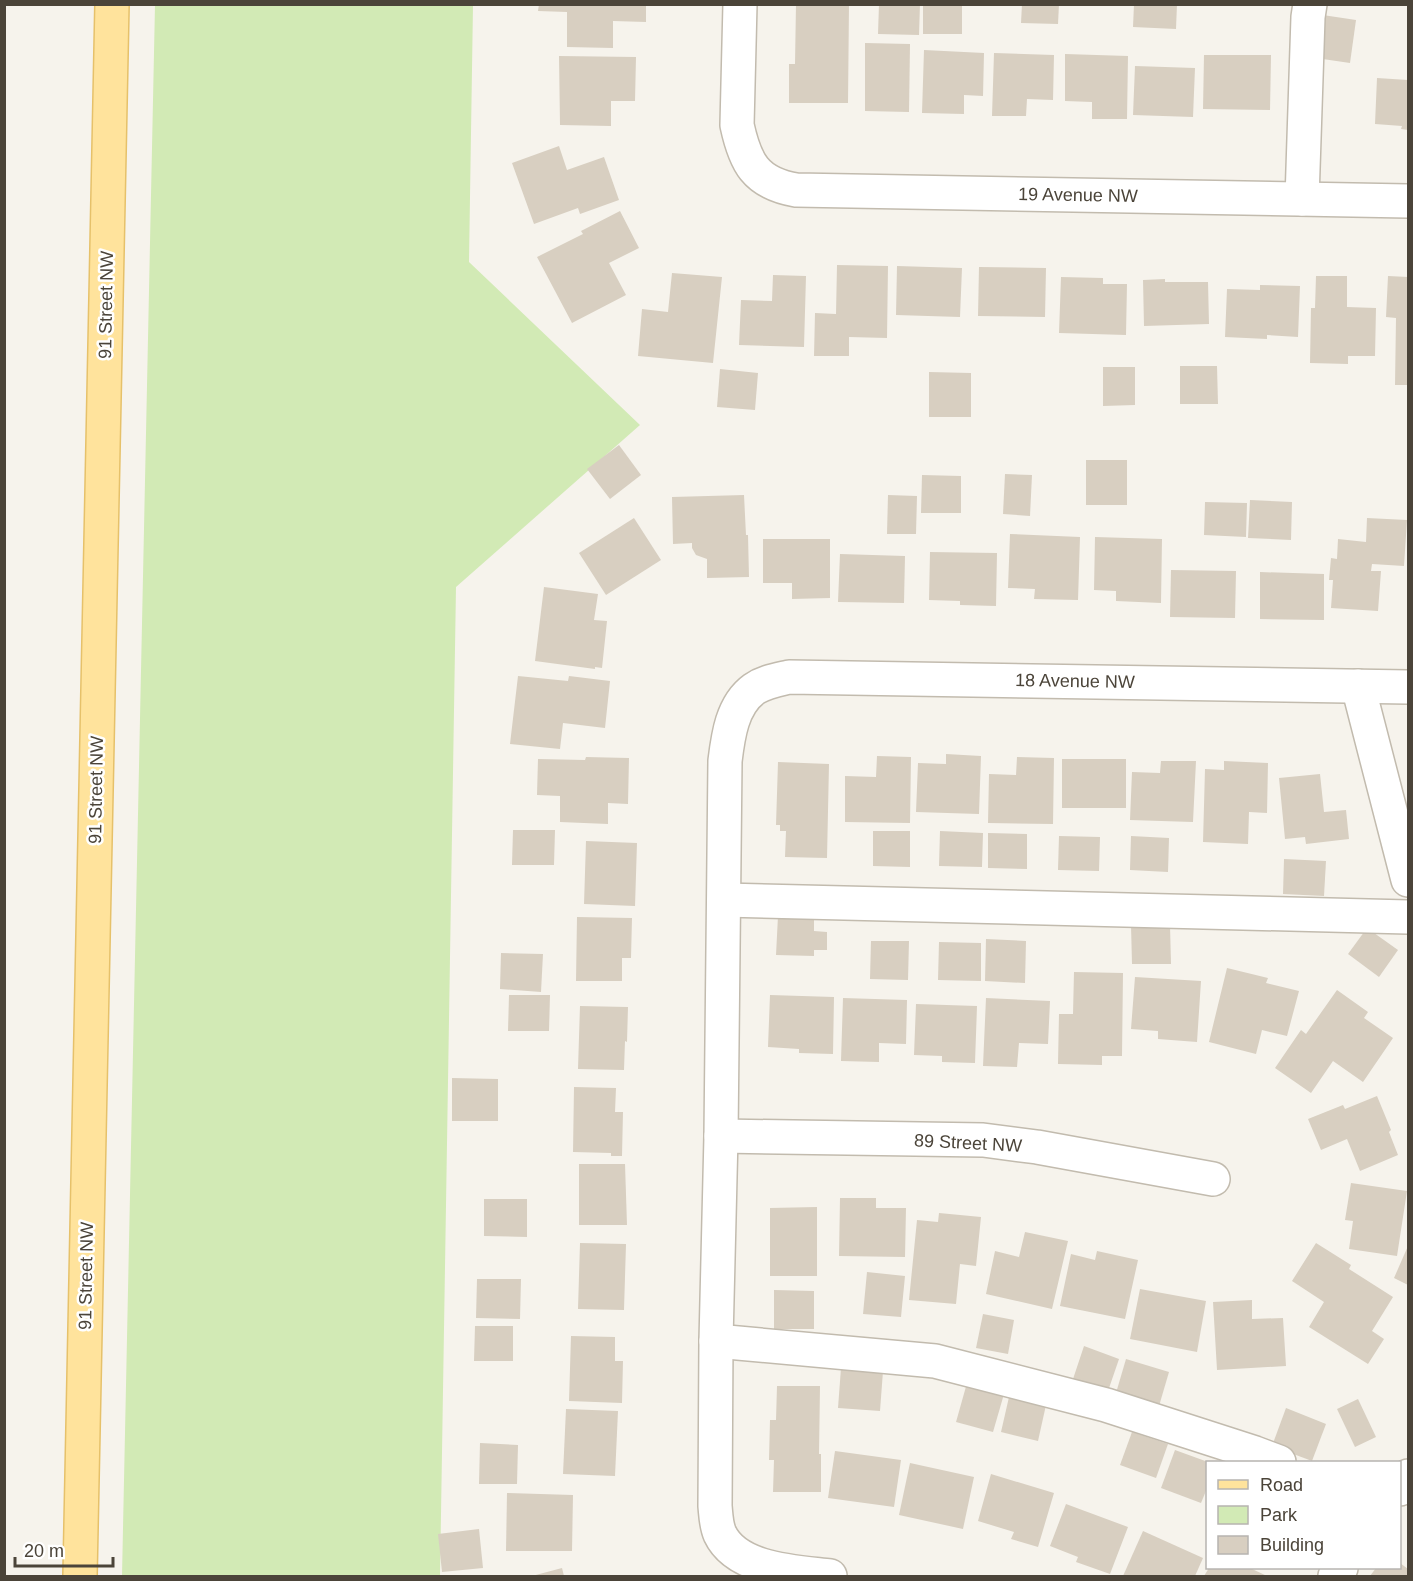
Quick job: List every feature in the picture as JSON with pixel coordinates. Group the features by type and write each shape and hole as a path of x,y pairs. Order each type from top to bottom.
{"main road":[{"name":"91 Street NW","path":"80,1576 112,4"}],"street":[{"name":"19 Avenue NW","path":"740,4 737,124 741,143 754,170 781,187 796,190 1408,201"},
{"path":"1302,199 1310,4"},
{"name":"18 Avenue NW","path":"724,900 728,737 733,718 747,695 755,688 770,681 789,677 1408,687"},
{"path":"1358,686 1408,880"},
{"path":"830,1576 786,1571 756,1564 740,1555 726,1543 716,1523 716,1341 724,900 1408,917"},
{"name":"89 Street NW","path":"721,1136 992,1141 1213,1179"},
{"path":"716,1341 934,1361 1106,1405 1278,1461"}],"green space":[{"path":"155,5 473,5 469,262 640,425 456,587 440,1576 122,1576"}],"building":[{"path":"539,4 646,4 646,22 613,21 613,48 567,47 567,12 538,11"},
{"path":"796,4 849,4 848,103 789,103 789,64 795,64"},
{"path":"879,4 920,4 919,35 878,34"},
{"path":"1022,4 1059,4 1058,24 1021,23"},
{"path":"1134,4 1177,4 1176,29 1133,27"},
{"path":"923,5 962,5 962,34 923,34"},
{"path":"1316,14 1356,20 1350,63 1309,57"},
{"path":"865,43 910,44 909,112 865,111"},
{"path":"924,50 984,53 983,96 964,95 964,114 922,113"},
{"path":"994,53 1054,55 1053,100 1027,99 1026,116 992,116"},
{"path":"1065,54 1128,56 1127,119 1092,119 1092,102 1065,101"},
{"path":"1204,55 1271,55 1270,110 1203,109"},
{"path":"559,56 636,57 635,101 611,101 611,126 560,125"},
{"path":"1135,66 1195,68 1193,117 1133,115"},
{"path":"1377,78 1408,80 1408,130 1401,129 1402,126 1375,124"},
{"path":"559,146 567,170 604,157 619,200 580,214 578,208 534,224 512,163"},
{"path":"620,211 639,248 609,263 626,295 572,323 537,257 583,234 581,231"},
{"path":"837,265 888,266 887,338 849,337 849,356 814,356 815,313 836,314"},
{"path":"897,266 962,268 960,317 896,315"},
{"path":"979,267 1046,268 1045,317 978,316"},
{"path":"672,273 722,277 713,363 638,356 642,309 668,312"},
{"path":"773,275 806,276 804,347 739,345 741,300 772,301"},
{"path":"1316,276 1347,276 1347,307 1376,308 1375,356 1348,356 1348,364 1310,363 1311,308 1315,308"},
{"path":"1388,276 1408,277 1408,385 1395,385 1396,318 1386,317"},
{"path":"1061,277 1103,278 1103,284 1127,284 1126,335 1059,333"},
{"path":"1165,279 1165,282 1208,282 1209,324 1144,326 1143,280"},
{"path":"1260,285 1300,286 1298,337 1267,335 1267,339 1225,337 1227,289 1260,290"},
{"path":"1180,366 1217,366 1218,404 1180,404"},
{"path":"1103,367 1135,367 1135,405 1103,406"},
{"path":"720,369 758,373 755,410 717,407"},
{"path":"929,372 971,373 971,417 929,417"},
{"path":"619,445 641,475 610,499 587,469"},
{"path":"1086,460 1127,460 1127,505 1086,505"},
{"path":"1005,474 1032,475 1030,516 1003,514"},
{"path":"922,475 961,476 961,513 921,513"},
{"path":"744,495 749,577 707,578 707,559 696,555 692,543 673,544 672,497"},
{"path":"888,495 917,496 916,534 887,534"},
{"path":"1250,500 1292,502 1291,540 1248,538"},
{"path":"1205,502 1247,503 1246,537 1204,535"},
{"path":"634,518 661,560 606,595 579,553"},
{"path":"1367,518 1407,520 1404,566 1372,564 1371,571 1381,571 1378,611 1331,608 1333,580 1329,580 1331,558 1337,559 1338,539 1366,542"},
{"path":"1010,534 1080,537 1078,600 1034,599 1035,589 1008,588"},
{"path":"1095,537 1162,539 1161,603 1116,601 1116,591 1094,590"},
{"path":"763,539 830,539 830,598 792,599 792,583 763,583"},
{"path":"930,552 997,553 996,606 960,605 960,601 929,600"},
{"path":"840,554 905,556 904,603 838,602"},
{"path":"1171,570 1236,571 1235,618 1170,617"},
{"path":"1260,572 1324,574 1324,620 1260,619"},
{"path":"544,587 598,594 594,620 607,621 602,668 535,661"},
{"path":"518,676 568,681 569,676 610,681 605,728 563,723 560,749 510,744"},
{"path":"946,754 981,756 979,814 916,812 918,763 946,764"},
{"path":"877,756 911,757 910,823 845,822 845,776 876,777"},
{"path":"586,757 629,758 628,804 608,803 608,824 560,822 560,796 537,795 538,759 585,760"},
{"path":"1017,757 1054,758 1053,824 988,823 989,774 1016,775"},
{"path":"1062,759 1126,759 1126,808 1062,808"},
{"path":"1161,761 1196,761 1193,822 1130,820 1132,772 1160,773"},
{"path":"1224,761 1268,763 1267,813 1249,812 1248,844 1203,842 1205,769 1224,770"},
{"path":"778,762 829,764 827,858 785,857 786,831 780,831 780,825 776,825"},
{"path":"1320,774 1324,812 1346,810 1349,839 1306,844 1305,837 1285,839 1279,778"},
{"path":"513,830 555,830 554,865 512,865"},
{"path":"873,831 910,831 910,867 873,866"},
{"path":"940,831 983,833 982,867 939,866"},
{"path":"988,833 1027,834 1027,869 988,868"},
{"path":"1059,836 1100,837 1099,871 1058,870"},
{"path":"1131,836 1169,838 1168,872 1130,870"},
{"path":"586,841 637,843 635,906 584,904"},
{"path":"1284,859 1326,861 1324,896 1283,894"},
{"path":"778,916 814,917 814,931 827,932 827,950 814,950 814,956 776,955"},
{"path":"577,917 632,918 631,958 622,958 622,981 576,981"},
{"path":"1131,925 1170,925 1171,964 1132,964"},
{"path":"1367,928 1398,950 1379,977 1348,954"},
{"path":"986,939 1026,941 1025,983 985,981"},
{"path":"871,941 909,941 908,980 870,979"},
{"path":"939,942 981,943 981,981 938,980"},
{"path":"501,953 543,954 541,992 500,989"},
{"path":"1227,968 1268,978 1266,983 1299,991 1287,1036 1262,1030 1256,1054 1209,1042"},
{"path":"1074,972 1123,973 1122,1056 1102,1056 1102,1065 1058,1064 1059,1014 1073,1014"},
{"path":"1135,977 1201,981 1197,1042 1158,1039 1158,1031 1131,1029"},
{"path":"1337,990 1368,1012 1364,1018 1393,1038 1363,1082 1333,1061 1311,1093 1275,1068 1301,1030 1306,1034"},
{"path":"509,995 550,995 549,1031 508,1031"},
{"path":"770,995 834,997 833,1054 799,1053 799,1049 768,1047"},
{"path":"843,998 907,1000 906,1044 879,1043 879,1062 841,1061"},
{"path":"986,998 1050,1001 1048,1044 1019,1043 1017,1067 983,1066"},
{"path":"916,1004 977,1006 975,1063 942,1062 942,1056 914,1055"},
{"path":"580,1006 628,1007 624,1070 578,1069"},
{"path":"452,1078 498,1079 498,1121 452,1121"},
{"path":"574,1087 616,1088 615,1112 623,1112 622,1156 611,1156 611,1153 573,1152"},
{"path":"1377,1096 1398,1155 1360,1171 1347,1139 1321,1150 1308,1119 1343,1105 1345,1109"},
{"path":"579,1164 625,1164 627,1225 579,1225"},
{"path":"1351,1183 1407,1191 1397,1256 1349,1249 1353,1221 1345,1220"},
{"path":"840,1198 876,1198 876,1208 906,1208 905,1257 839,1256"},
{"path":"484,1199 527,1199 527,1237 484,1236"},
{"path":"817,1207 817,1276 770,1276 770,1208"},
{"path":"939,1213 981,1217 976,1266 960,1264 956,1304 909,1300 917,1220 938,1222"},
{"path":"1025,1232 1068,1241 1052,1309 986,1294 995,1251 1019,1257"},
{"path":"580,1243 626,1244 624,1310 578,1309"},
{"path":"1316,1243 1351,1265 1349,1269 1393,1297 1372,1331 1384,1339 1368,1364 1309,1327 1324,1302 1292,1281"},
{"path":"1408,1246 1408,1285 1394,1278"},
{"path":"1097,1251 1138,1260 1125,1319 1060,1306 1071,1254 1095,1260"},
{"path":"867,1272 905,1276 901,1317 863,1314"},
{"path":"477,1279 521,1279 520,1319 476,1318"},
{"path":"1140,1289 1206,1301 1197,1352 1130,1339"},
{"path":"774,1290 814,1291 814,1329 774,1329"},
{"path":"1252,1300 1252,1319 1283,1318 1286,1366 1217,1370 1213,1302"},
{"path":"983,1314 1014,1320 1008,1354 976,1348"},
{"path":"475,1326 513,1326 513,1361 474,1361"},
{"path":"571,1336 615,1337 615,1361 623,1361 622,1403 569,1401"},
{"path":"1084,1346 1119,1359 1108,1391 1073,1379"},
{"path":"1126,1359 1169,1372 1159,1406 1116,1393"},
{"path":"841,1368 883,1371 880,1411 838,1408"},
{"path":"967,1383 1004,1394 993,1432 956,1422"},
{"path":"777,1386 820,1386 821,1492 773,1492 774,1460 769,1460 770,1420 776,1420"},
{"path":"1009,1397 1046,1405 1038,1441 1001,1432"},
{"path":"1358,1399 1376,1437 1355,1447 1337,1409"},
{"path":"1286,1408 1326,1424 1312,1461 1272,1446"},
{"path":"566,1409 618,1411 615,1476 563,1474"},
{"path":"1132,1432 1168,1444 1156,1478 1120,1465"},
{"path":"480,1443 518,1445 517,1484 479,1484"},
{"path":"1175,1450 1206,1461 1206,1491 1201,1503 1161,1488"},
{"path":"835,1451 901,1460 894,1507 828,1498"},
{"path":"910,1463 974,1477 963,1529 899,1515"},
{"path":"991,1474 1054,1493 1038,1547 1011,1539 1014,1532 978,1521"},
{"path":"507,1493 573,1495 572,1551 506,1551"},
{"path":"1066,1504 1128,1527 1110,1574 1076,1562 1078,1557 1050,1546"},
{"path":"479,1529 483,1568 442,1572 438,1534"},
{"path":"1143,1531 1203,1558 1195,1576 1123,1576"},
{"path":"1401,1564 1408,1569 1408,1576 1370,1576 1375,1569 1401,1569"},
{"path":"562,1568 564,1576 532,1576"},
{"path":"1208,1569 1252,1569 1267,1576 1204,1576"}]}
